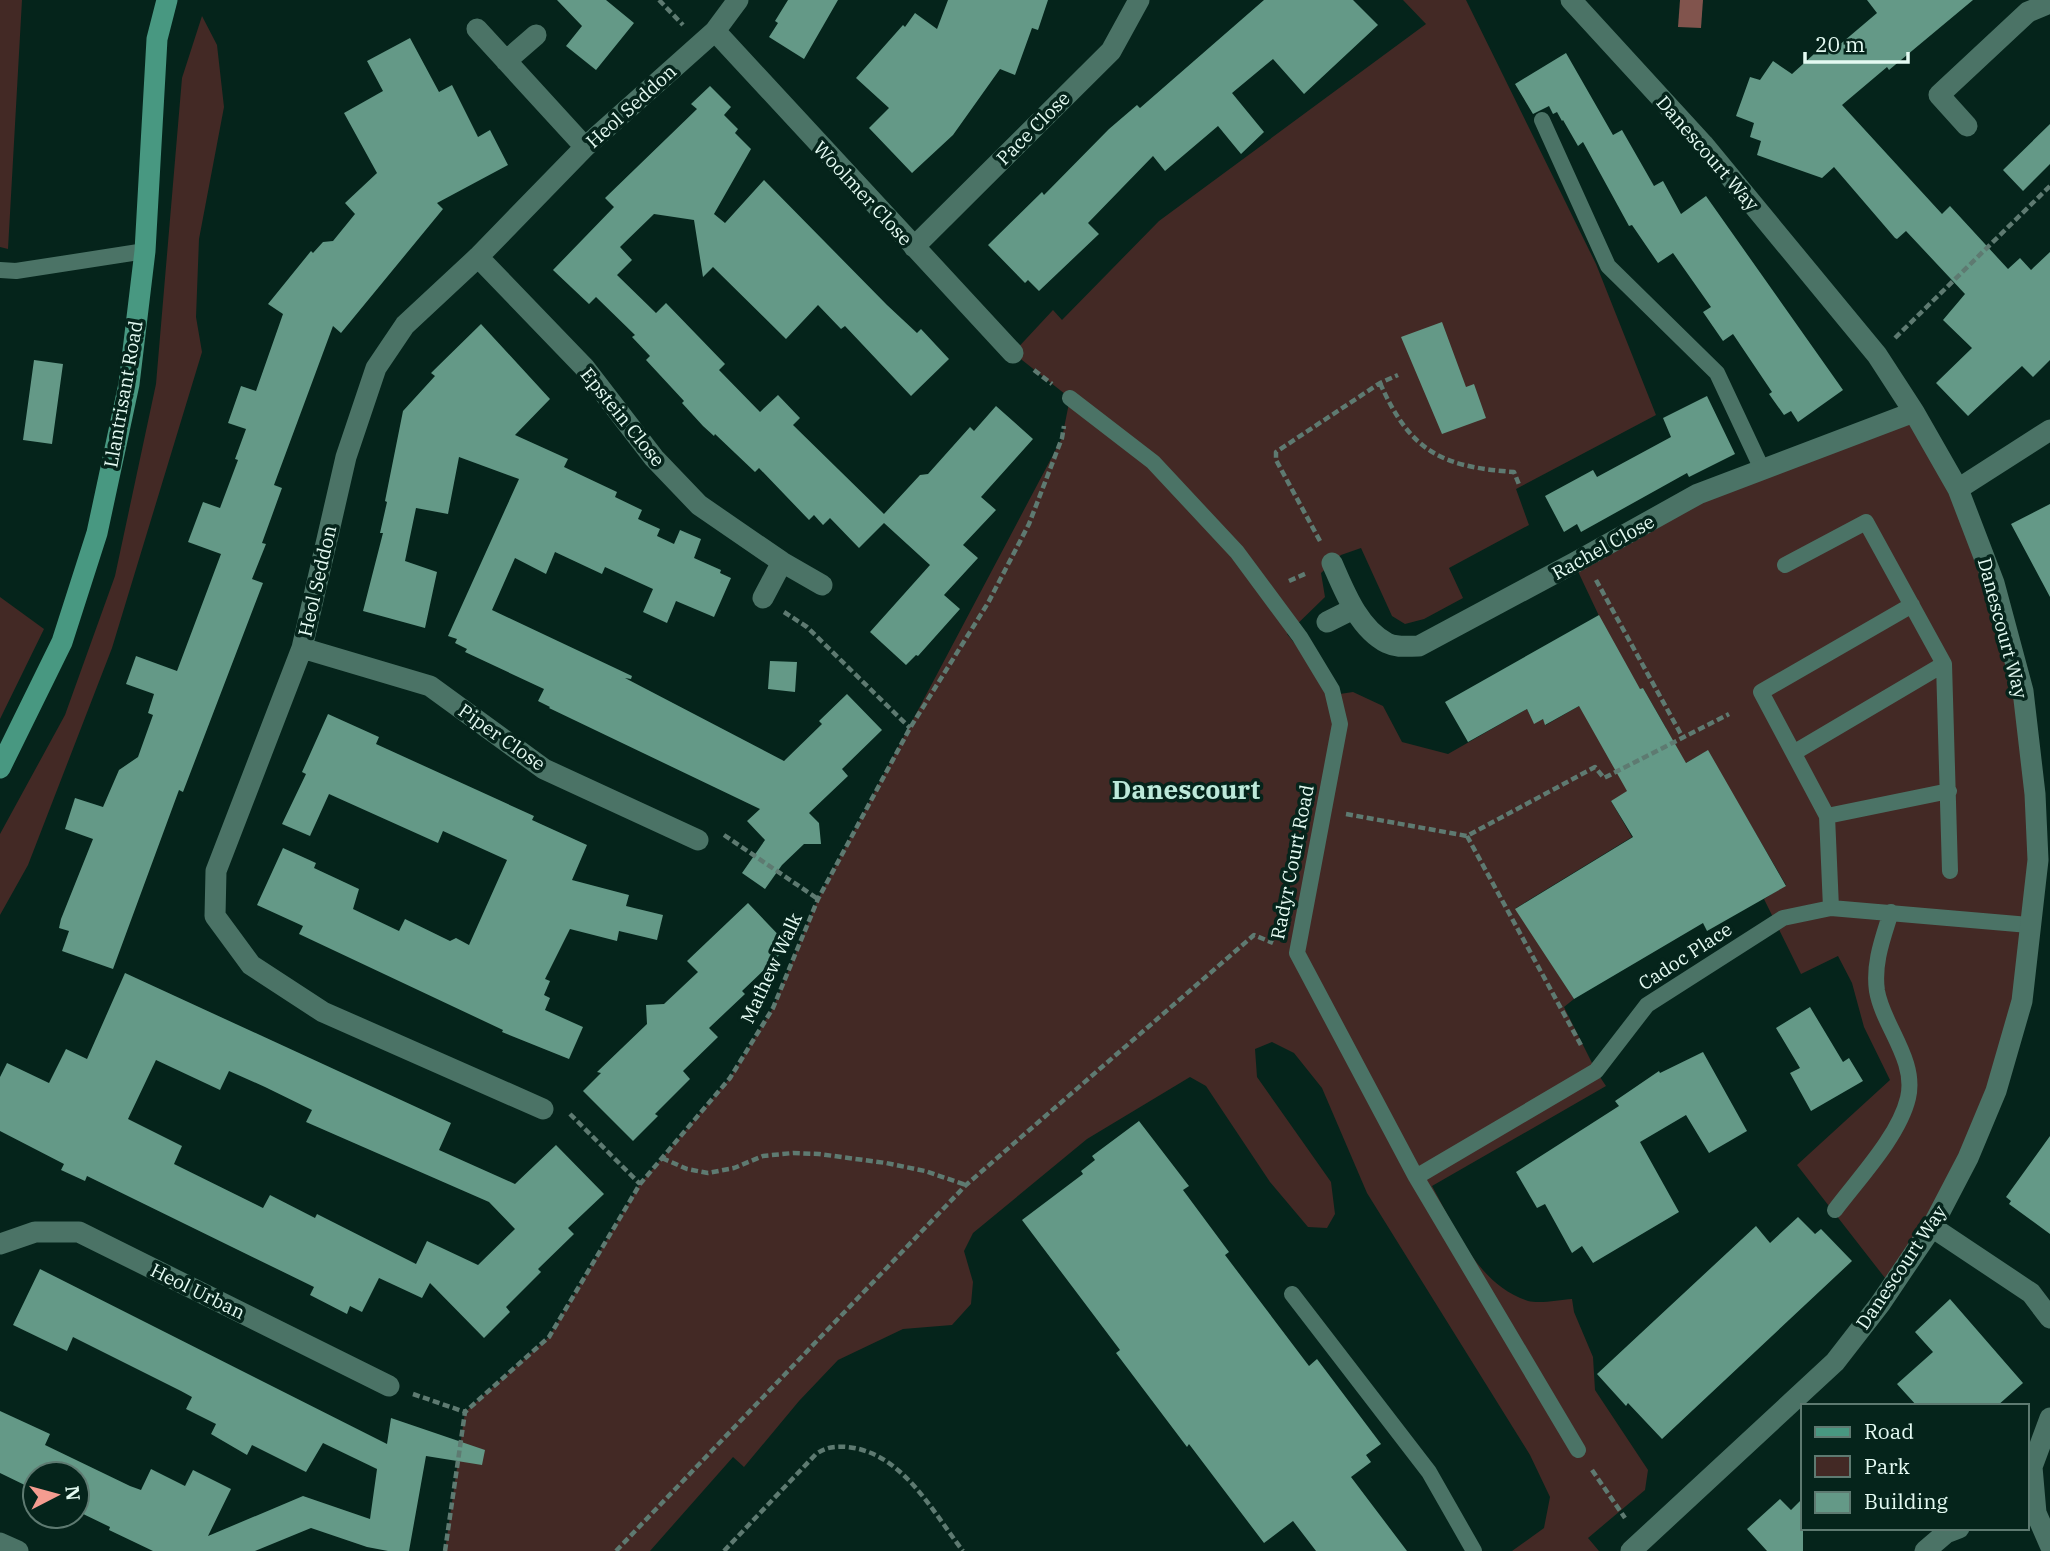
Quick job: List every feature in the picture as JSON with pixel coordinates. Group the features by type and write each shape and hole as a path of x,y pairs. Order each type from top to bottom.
{"main road":[{"name":"Llantrisant Road","path":"0,768 62,642 97,533 129,384 145,251 157,39 167,0"}],"street":[{"name":"Heol Seddon","path":"542,1109 323,1012 251,965 215,916 216,871 302,648 346,457 376,368 405,326 478,257 585,147 715,31 737,0"},
{"name":"Pace Close","path":"914,247 1111,51 1139,0"},
{"name":"Danescourt Way","path":"1572,0 1703,144 1877,355 1914,412 1958,489 1994,583 2022,691 2035,794 2038,860 2022,1001 1996,1091 1968,1158 1933,1227 1880,1304 1835,1362 1640,1548"},
{"path":"1967,126 1939,95 2028,12 2050,3"},
{"path":"477,29 585,147"},
{"name":"Woolmer Close","path":"715,31 1013,353"},
{"path":"506,61 536,35"},
{"name":"Epstein Close","path":"478,257 584,367 654,458 699,505 782,562 822,585"},
{"name":"Rachel Close","path":"1332,563 1353,608 1386,642 1401,647 1419,646 1698,494 1914,412"},
{"path":"1958,489 2050,430"},
{"path":"763,598 782,562"},
{"path":"1327,622 1353,608"},
{"name":"Piper Close","path":"302,648 430,686 544,769 698,840"},
{"path":"1933,1227 2031,1293 2050,1318"},
{"name":"Heol Urban","path":"0,1244 35,1232 79,1232 388,1386"},
{"path":"2050,1418 2032,1467 2032,1513 2050,1545"},
{"path":"1925,1551 1946,1533 1954,1530"},
{"path":"0,1543 18,1551"}],"lane":[{"path":"1542,120 1608,266 1717,373 1762,469"},
{"path":"0,270 16,271 145,251"},
{"name":"Radyr Court Road","path":"1070,398 1153,462 1204,514 1266,590 1300,637 1332,690 1340,723 1297,953 1416,1177 1578,1450"},
{"path":"1785,565 1866,522 1944,664 1950,871"},
{"path":"1831,908 1827,816 1761,692 1912,605"},
{"path":"1795,752 1944,664"},
{"path":"1827,816 1949,791"},
{"name":"Cadoc Place","path":"1416,1177 1596,1071 1647,1005 1783,918 1831,908 2029,925"},
{"path":"1835,1210 1893,1132 1908,1096 1906,1059 1895,1040 1877,992 1877,958 1891,912"},
{"path":"1292,1294 1429,1472 1474,1551"}],"path":[{"path":"1877,355 2050,186"},
{"path":"1013,353 1070,398"},
{"path":"1266,590 1332,563 1276,460 1276,452 1380,383 1398,375"},
{"path":"1380,383 1407,432 1426,447 1448,461 1477,469 1514,472 1520,487"},
{"name":"Mathew Walk","path":"465,1412 549,1337 640,1184 730,1078 773,1008 818,900 910,728 988,603 1029,524 1062,438 1070,398"},
{"path":"1584,558 1683,738"},
{"path":"763,598 807,627 910,728"},
{"path":"1338,813 1467,836 1595,767 1604,778 1729,714"},
{"path":"698,840 719,831 818,900"},
{"path":"1467,836 1596,1071"},
{"path":"616,1551 966,1185 1254,935 1297,953"},
{"path":"542,1109 565,1109 640,1184"},
{"path":"662,1158 687,1169 708,1173 734,1168 763,1156 820,1154 899,1166 966,1185"},
{"path":"388,1386 465,1412 445,1551"},
{"path":"724,1551 816,1454 822,1449 840,1447 874,1453 898,1468 963,1551"},
{"path":"1578,1450 1640,1548"}],"green space":[{"path":"0,0 22,0 8,249 0,247"},
{"path":"1403,0 1466,0 1596,264 1656,415 1516,489 1529,525 1449,568 1463,598 1424,619 1405,624 1392,616 1361,548 1341,555 1321,573 1325,597 1287,634 1332,690 1333,695 1353,692 1383,706 1402,742 1448,754 1527,709 1534,723 1543,719 1546,725 1579,706 1666,728 1643,688 1635,692 1574,563 1698,494 1914,412 1958,489 2023,691 2038,860 1996,1091 1892,1287 1797,1165 1890,1080 1864,1027 1852,983 1838,956 1801,974 1764,899 1786,885 1707,751 1642,788 1611,801 1632,837 1516,908 1574,999 1564,1007 1606,1086 1432,1186 1459,1237 1495,1282 1528,1301 1572,1299 1574,1312 1593,1357 1595,1390 1648,1470 1645,1490 1588,1538 1599,1551 1512,1551 1544,1528 1550,1497 1530,1455 1367,1193 1322,1088 1294,1053 1272,1042 1255,1049 1257,1077 1331,1182 1335,1214 1327,1228 1308,1227 1270,1182 1206,1086 1190,1077 1087,1139 973,1233 964,1251 973,1282 971,1304 952,1325 903,1329 838,1360 799,1401 744,1467 733,1457 650,1551 445,1551 465,1412 549,1337 640,1184 730,1078 773,1008 818,899 1062,438 1070,398 1013,353 1053,310 1062,320 1159,221 1426,24"},
{"path":"202,16 217,45 224,107 199,239 196,317 202,352 112,648 28,865 0,915 0,834 65,715 115,576 156,384 182,78"},
{"path":"0,597 44,629 0,719"}],"shaded area":[{"path":"1680,0 1703,0 1701,28 1678,27"}],"building":[{"path":"557,0 606,0 634,23 596,70 566,46 582,26"},
{"path":"788,0 838,0 804,59 769,37"},
{"path":"948,0 1048,0 1038,30 1032,28 1015,75 1000,69 953,135 912,173 869,128 889,108 856,78 915,13 937,29"},
{"path":"1264,0 1353,0 1378,25 1304,94 1273,59 1232,93 1264,132 1241,154 1218,126 1165,171 1153,156 1088,223 1099,234 1039,291 1028,280 1025,283 988,245 1042,192 1044,195 1109,129 1137,105 1140,108"},
{"path":"1867,0 1973,0 1842,105 1942,214 1950,206 2008,269 2020,258 2031,270 2050,252 2050,360 2033,377 2022,366 1968,416 1936,383 1972,348 1943,320 1965,294 1906,231 1895,238 1834,167 1822,178 1757,155 1761,141 1750,137 1754,123 1736,116 1750,77 1760,80 1773,61 1792,74 1824,45 1831,52 1877,13"},
{"path":"410,38 439,92 452,85 478,137 490,130 508,165 437,203 443,209 341,333 333,326 274,485 282,488 262,543 266,544 252,579 263,583 183,792 179,790 113,969 62,951 69,931 59,928 61,919 93,839 65,829 75,798 103,807 119,770 138,757 153,715 148,713 154,694 126,684 136,656 177,671 221,554 188,542 203,502 220,508 238,460 235,459 246,429 228,423 241,386 256,391 283,314 268,304 311,251 313,253 323,242 333,241 355,214 345,203 377,173 344,113 383,91 367,61"},
{"path":"1566,53 1613,135 1622,130 1654,186 1663,181 1681,214 1706,196 1843,390 1798,422 1791,411 1784,415 1733,334 1723,341 1703,312 1711,307 1673,253 1658,263 1632,225 1629,226 1583,142 1578,146 1563,120 1557,112 1553,114 1549,106 1533,114 1515,84"},
{"path":"710,86 731,107 724,115 738,129 735,133 751,149 714,214 725,223 764,180 887,305 917,333 921,329 949,359 911,396 845,326 841,329 818,305 786,339 713,267 703,277 694,220 654,214 620,247 632,260 617,275 656,313 666,303 725,364 719,370 760,412 778,395 800,418 793,425 884,514 920,475 928,474 970,427 974,431 996,406 1033,439 981,497 996,510 963,545 978,558 944,595 960,609 918,656 906,665 870,632 930,565 884,523 859,548 830,518 823,525 814,515 809,520 759,468 755,472 703,426 646,360 650,356 632,337 635,335 596,297 589,304 553,270 614,207 605,198 697,109 691,104"},
{"path":"2050,124 2050,164 2023,191 2003,170"},
{"path":"1442,322 1466,387 1474,384 1486,418 1442,434 1401,337"},
{"path":"481,324 550,399 515,435 568,459 564,467 617,492 615,497 642,510 638,519 660,529 657,536 674,544 680,530 701,539 694,558 721,570 720,573 731,578 714,617 676,601 667,623 643,612 653,589 605,567 602,574 555,552 546,574 515,558 492,610 632,676 631,679 625,678 784,761 822,724 819,721 847,694 882,730 842,769 848,776 809,813 819,823 821,844 804,844 782,865 765,889 742,873 765,840 747,821 760,809 549,708 538,701 544,689 465,652 467,649 455,643 457,639 448,636 519,479 459,457 448,514 416,508 405,561 437,572 425,628 363,611 383,533 380,533 387,502 385,501 403,411 435,376 431,373"},
{"path":"34,360 63,364 52,444 23,440"},
{"path":"1707,396 1735,454 1689,477 1687,473 1581,532 1577,524 1564,532 1545,496 1593,470 1597,477 1671,437 1663,418"},
{"path":"2050,504 2050,597 2011,524"},
{"path":"1599,615 1640,689 1643,688 1686,763 1708,750 1786,886 1707,931 1703,923 1574,999 1515,909 1633,837 1611,801 1627,791 1579,706 1545,725 1543,719 1534,724 1527,709 1468,742 1445,702"},
{"path":"770,661 797,662 795,692 768,689"},
{"path":"328,714 379,737 376,744 534,816 532,820 587,845 572,880 629,895 626,906 663,915 657,940 619,931 617,941 570,929 545,979 550,981 544,995 550,998 545,1010 583,1027 569,1059 502,1032 503,1030 299,934 303,926 257,905 283,848 316,863 314,868 359,889 353,909 399,931 405,919 450,941 456,938 469,945 507,860 443,831 438,843 329,794 310,836 282,824 306,774 302,772"},
{"path":"748,903 789,946 742,991 745,994 709,1028 718,1037 683,1071 690,1079 633,1141 583,1091 601,1073 597,1072 647,1024 646,1005 664,1004 698,972 687,961"},
{"path":"125,973 451,1123 439,1150 515,1184 556,1145 604,1194 568,1228 574,1234 538,1269 541,1272 506,1307 510,1312 484,1338 430,1283 422,1298 379,1278 362,1312 350,1306 347,1314 310,1295 314,1287 87,1176 85,1181 61,1170 64,1164 0,1131 0,1077 7,1063 49,1083 66,1049 87,1059","holes":["156,1060 220,1090 229,1071 265,1087 312,1110 306,1122 489,1202 515,1229 478,1265 427,1241 416,1264 317,1214 315,1218 270,1195 263,1208 174,1164 182,1146 128,1119"]},
{"path":"1810,1007 1843,1062 1849,1058 1863,1081 1811,1111 1790,1073 1800,1068 1776,1028"},
{"path":"1703,1052 1747,1131 1709,1153 1686,1115 1640,1142 1679,1212 1593,1263 1582,1246 1572,1253 1545,1204 1537,1208 1516,1172 1619,1106 1615,1101 1659,1071 1660,1073"},
{"path":"1139,1121 1189,1186 1183,1190 1229,1252 1225,1255 1309,1366 1317,1359 1381,1444 1366,1455 1371,1462 1351,1477 1407,1551 1316,1551 1293,1521 1264,1543 1116,1353 1120,1350 1022,1220 1083,1174 1081,1171 1095,1160 1092,1156"},
{"path":"2050,1136 2050,1234 2009,1204 2011,1201 2006,1197"},
{"path":"1798,1217 1815,1234 1821,1229 1852,1261 1662,1439 1628,1403 1626,1406 1597,1374 1756,1226 1770,1243"},
{"path":"40,1269 387,1444 391,1418 485,1450 482,1465 426,1456 409,1551 367,1547 311,1528 255,1551 153,1551 109,1530 110,1527 91,1518 91,1467 141,1490 151,1469 185,1486 193,1470 231,1489 208,1536 303,1496 370,1519 377,1469 323,1443 306,1472 252,1445 247,1455 211,1434 216,1424 186,1409 192,1397 73,1337 67,1351 13,1325"},
{"path":"1950,1299 2023,1383 1999,1404 1915,1404 1897,1384 1933,1352 1915,1332"},
{"path":"0,1411 50,1434 45,1445 76,1460 21,1460 21,1483 0,1473"},
{"path":"1780,1499 1791,1510 1801,1500 1803,1551 1767,1551 1747,1529"}],"district":[{"name":"Danescourt","path":"1186,789"}]}
